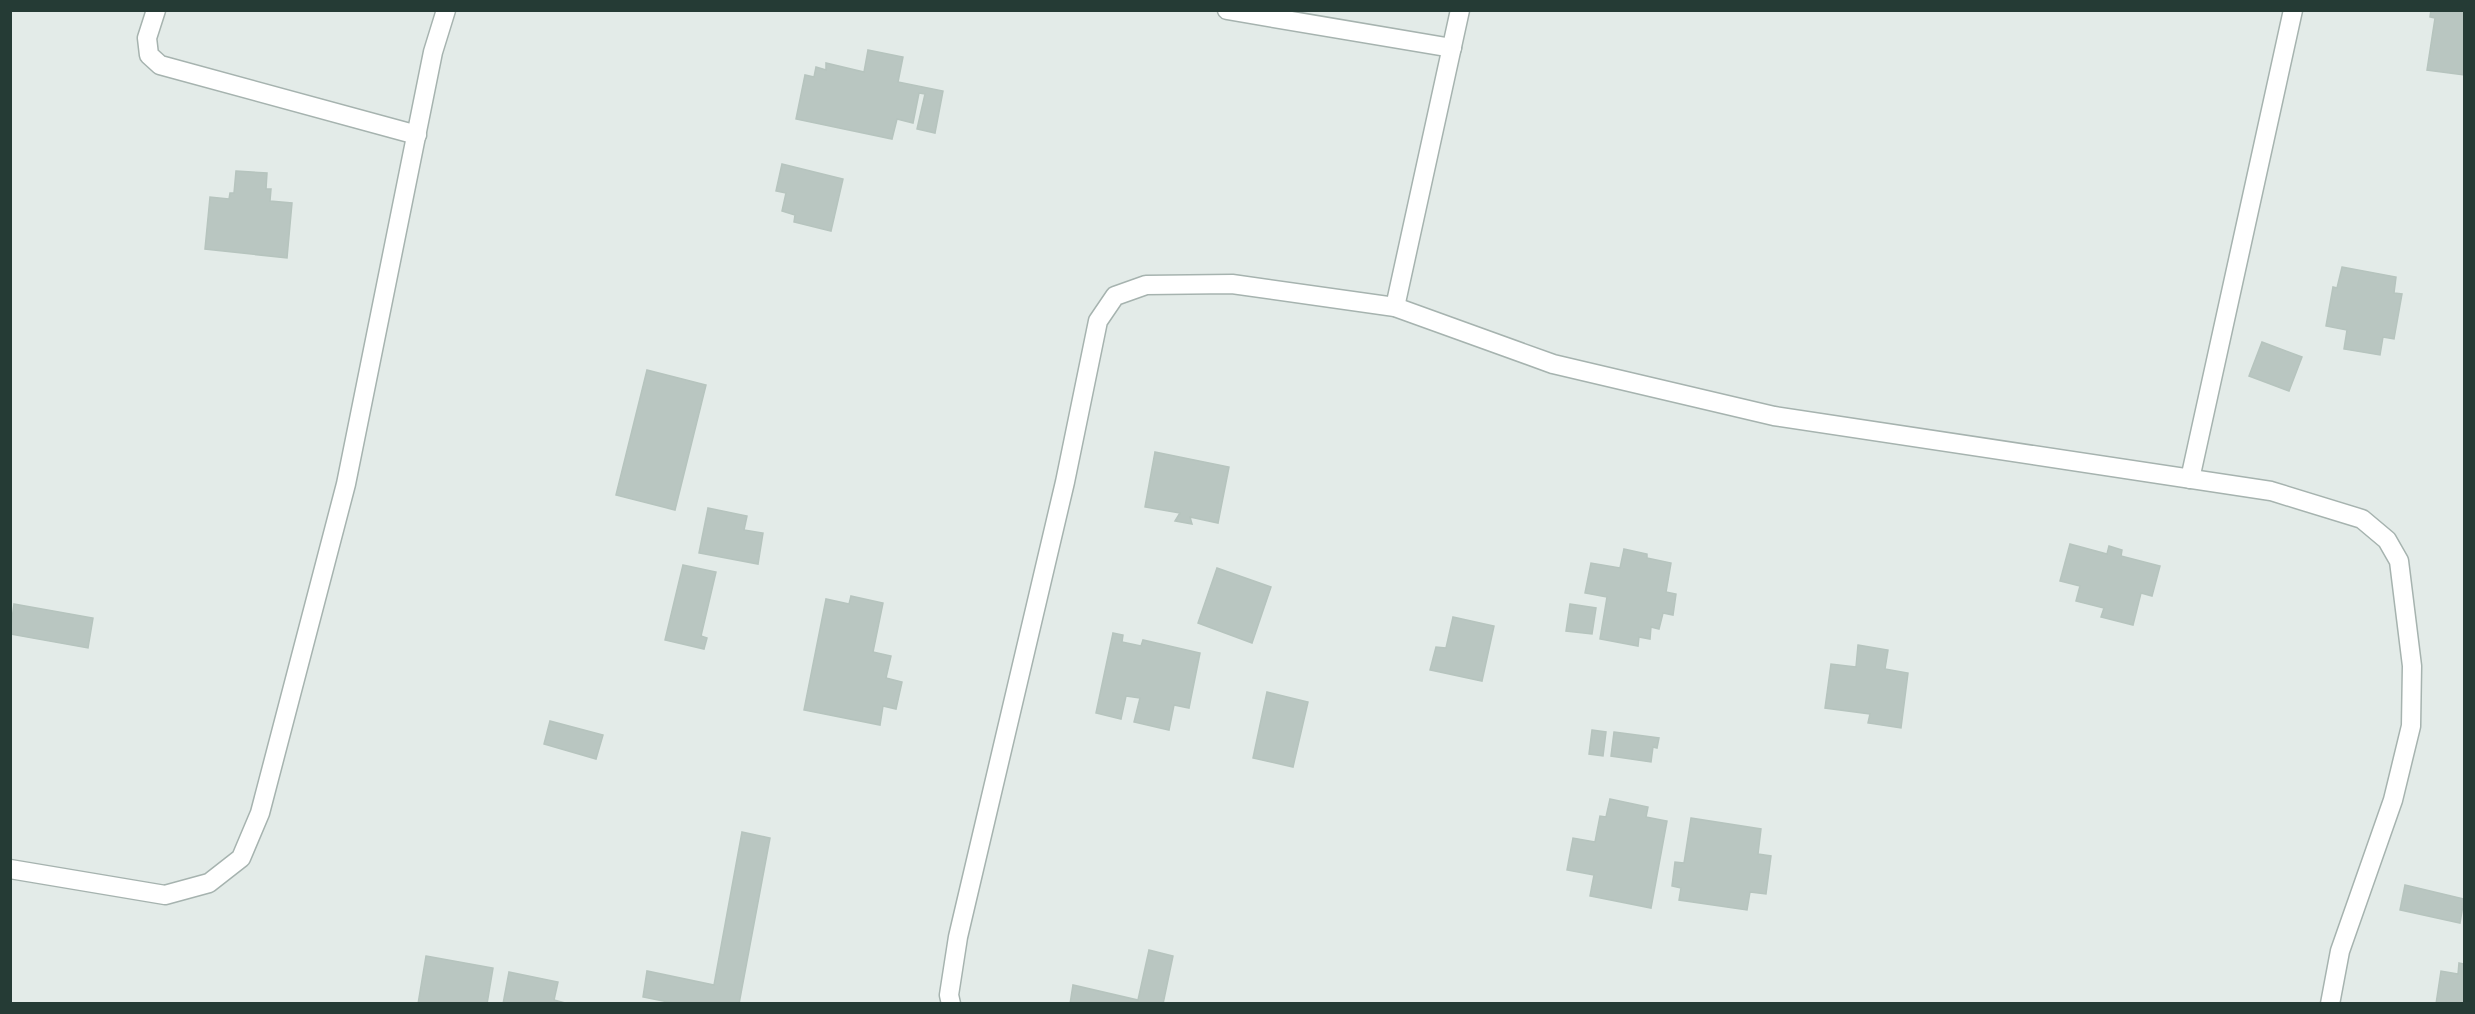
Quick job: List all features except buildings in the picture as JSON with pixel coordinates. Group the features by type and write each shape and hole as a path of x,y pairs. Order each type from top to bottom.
{"street":[{"path":"156,10 147,38 149,55 160,65 417,135"},
{"path":"10,868 165,895 209,883 241,858 260,813 346,484 434,52 446,10"},
{"path":"1227,10 1452,48"},
{"path":"1395,307 1460,10"},
{"path":"2190,479 2293,10"},
{"path":"951,1004 949,995 958,938 1065,482 1098,321 1115,296 1146,285 1232,284 1395,307 1553,364 1774,416 2271,492 2362,519 2387,540 2398,561 2412,666 2411,726 2393,800 2340,951 2330,1004"}]}
